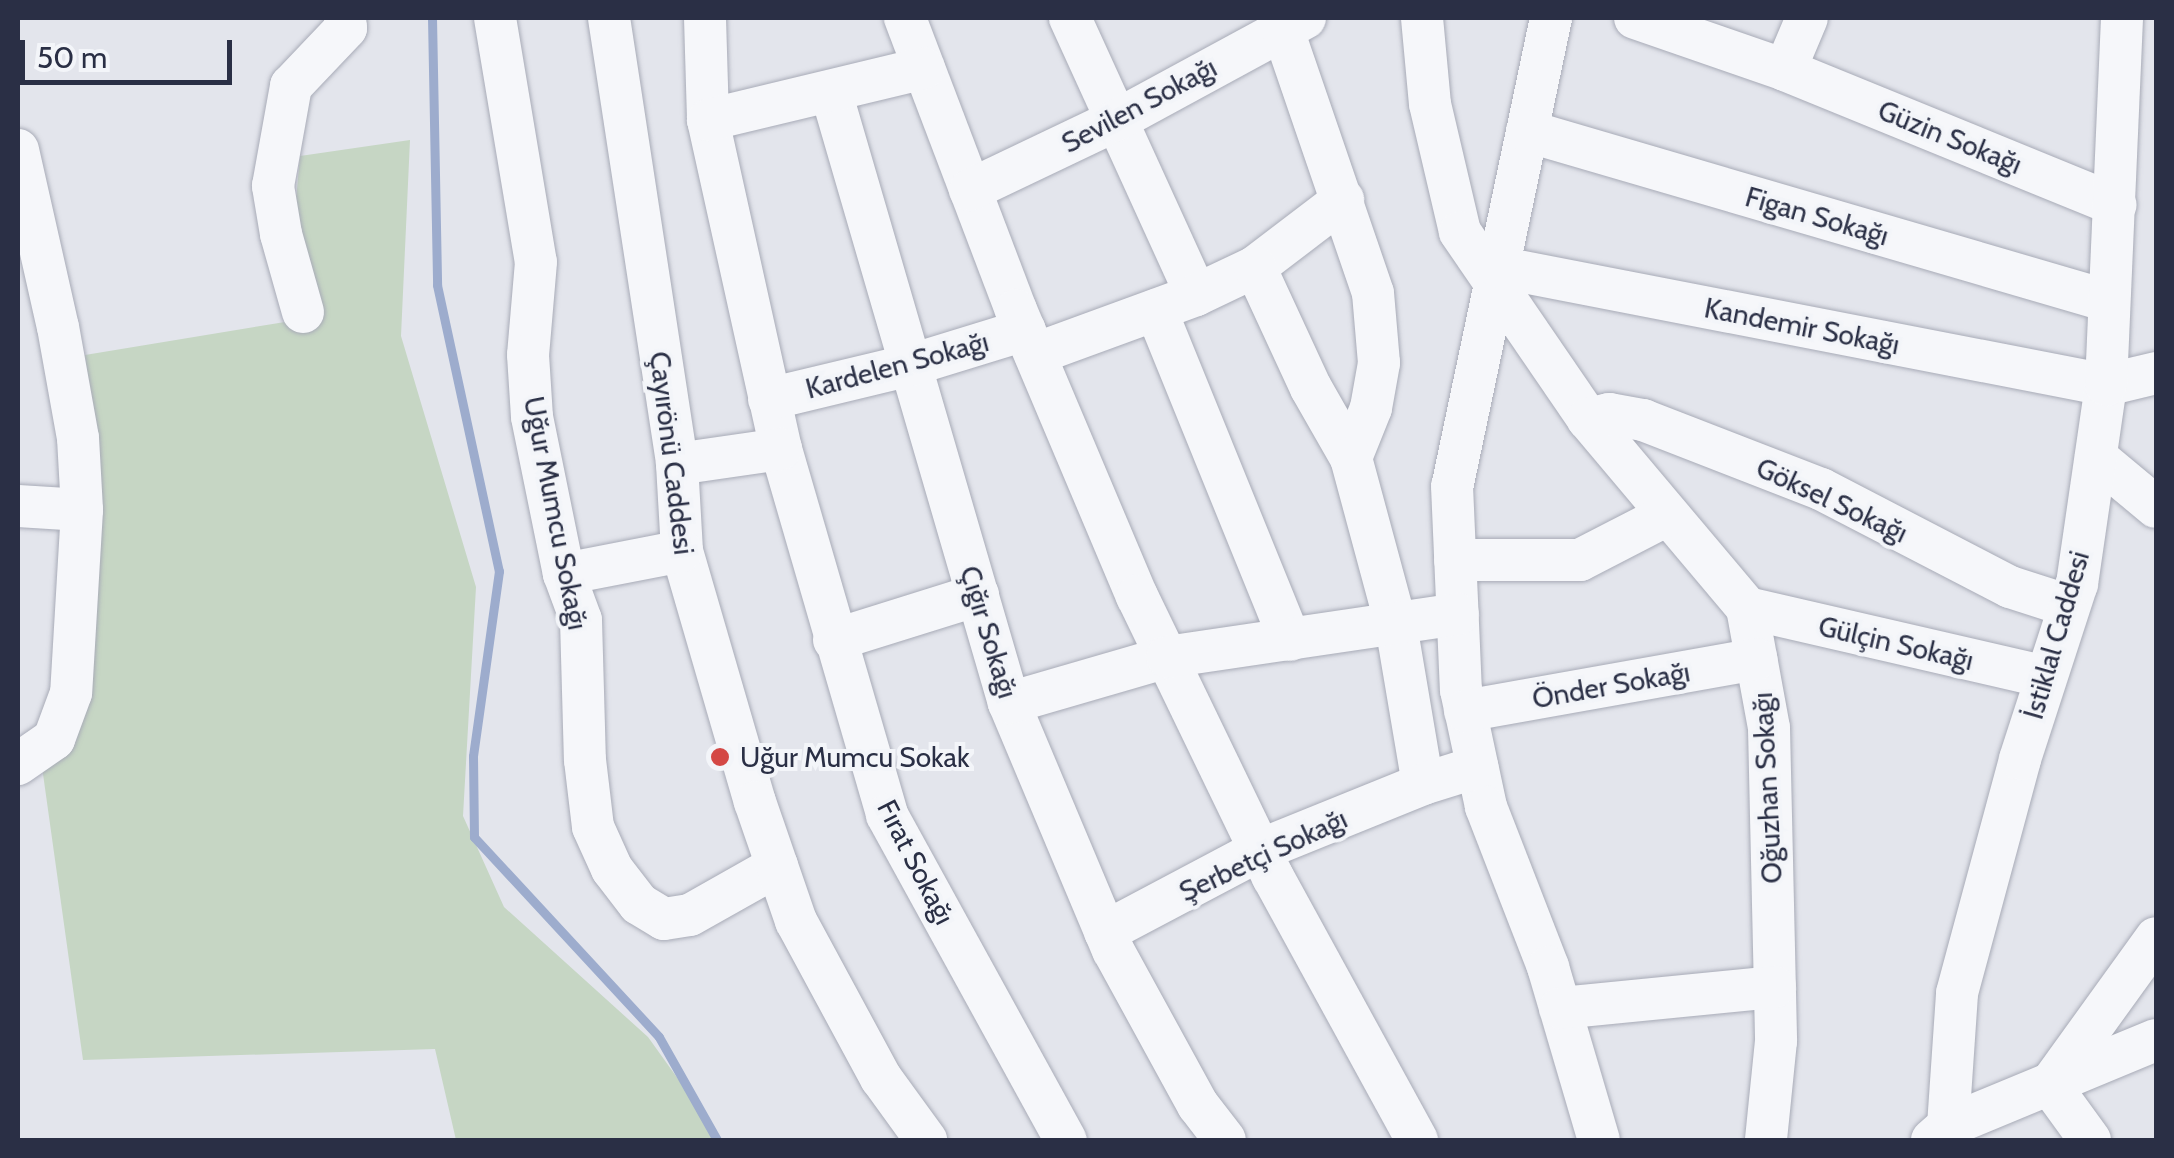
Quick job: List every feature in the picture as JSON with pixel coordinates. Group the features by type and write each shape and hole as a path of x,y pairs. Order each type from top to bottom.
{"street":[{"path":"303,312 281,234 273,186 292,86 346,28 345,18"},
{"name":"Uğur Mumcu Sokağı","path":"495,18 536,262 528,354 532,417 564,574 581,620 585,760 593,827 612,869 640,904 664,919 690,915 777,866"},
{"name":"Çayırönü Caddesi","path":"609,18 677,464 682,550 796,921 871,1060 926,1140"},
{"name":"Fırat Sokağı","path":"704,18 708,120 781,448 887,815 1066,1140"},
{"path":"905,18 1030,342 1166,657 1260,850 1417,1140"},
{"path":"1070,18 1196,295"},
{"path":"1422,18 1430,104 1460,232 1497,276 1588,418 1747,608"},
{"path":"1551,18 1452,486 1455,560 1465,711 1486,806 1560,1008 1599,1140"},
{"name":"Güzin Sokağı","path":"1634,18 1785,70 2115,206"},
{"path":"1785,70 1808,18"},
{"name":"İstiklal Caddesi","path":"1940,1133 1957,993 2045,678 2077,584 2106,385 2122,18"},
{"path":"1289,21 1373,293 1378,363 1371,408 1350,458"},
{"name":"Sevilen Sokağı","path":"970,190 1116,120 1289,21"},
{"path":"708,120 924,68"},
{"name":"Çığır Sokağı","path":"831,92 1010,703 1106,932 1198,1105 1225,1140"},
{"name":"Figan Sokağı","path":"1527,131 2108,301"},
{"path":"18,150 58,327 78,438 82,510 71,693 54,739 18,764"},
{"path":"1343,200 1255,268 1311,388 1350,458 1396,626 1423,784"},
{"name":"Kardelen Sokağı","path":"770,399 1156,310 1255,268"},
{"name":"Kandemir Sokağı","path":"1497,276 2106,385"},
{"path":"1156,310 1290,640"},
{"path":"2106,385 2156,373"},
{"name":"Göksel Sokağı","path":"1588,418 1609,414 1643,420 1820,490 2010,587 2069,606"},
{"path":"677,464 781,448"},
{"path":"2096,458 2156,507"},
{"path":"18,506 82,510"},
{"path":"1455,560 1580,560 1667,515"},
{"path":"564,574 682,550"},
{"path":"834,640 978,596"},
{"name":"Oğuzhan Sokağı","path":"1747,608 1769,728 1776,1041 1766,1140"},
{"name":"Gülçin Sokağı","path":"1747,608 2045,678"},
{"path":"1010,703 1166,657 1458,614"},
{"name":"Önder Sokağı","path":"1465,711 1756,660"},
{"name":"Şerbetçi Sokağı","path":"1106,932 1260,850 1477,766"},
{"path":"2050,1084 2156,938"},
{"path":"1560,1008 1775,987"},
{"path":"1940,1133 2156,1040"},
{"path":"2050,1084 2090,1140"}],"green space":[{"path":"410,140 401,336 476,587 463,816 504,907 648,1037 696,1104 713,1140 456,1140 435,1049 83,1060 37,731 103,516 85,355 285,322 300,156"}],"waterway":[{"path":"432,18 437,285 499,571 473,756 474,837 659,1037 717,1140"}],"place":[{"name":"Uğur Mumcu Sokak","path":"720,757"}]}
